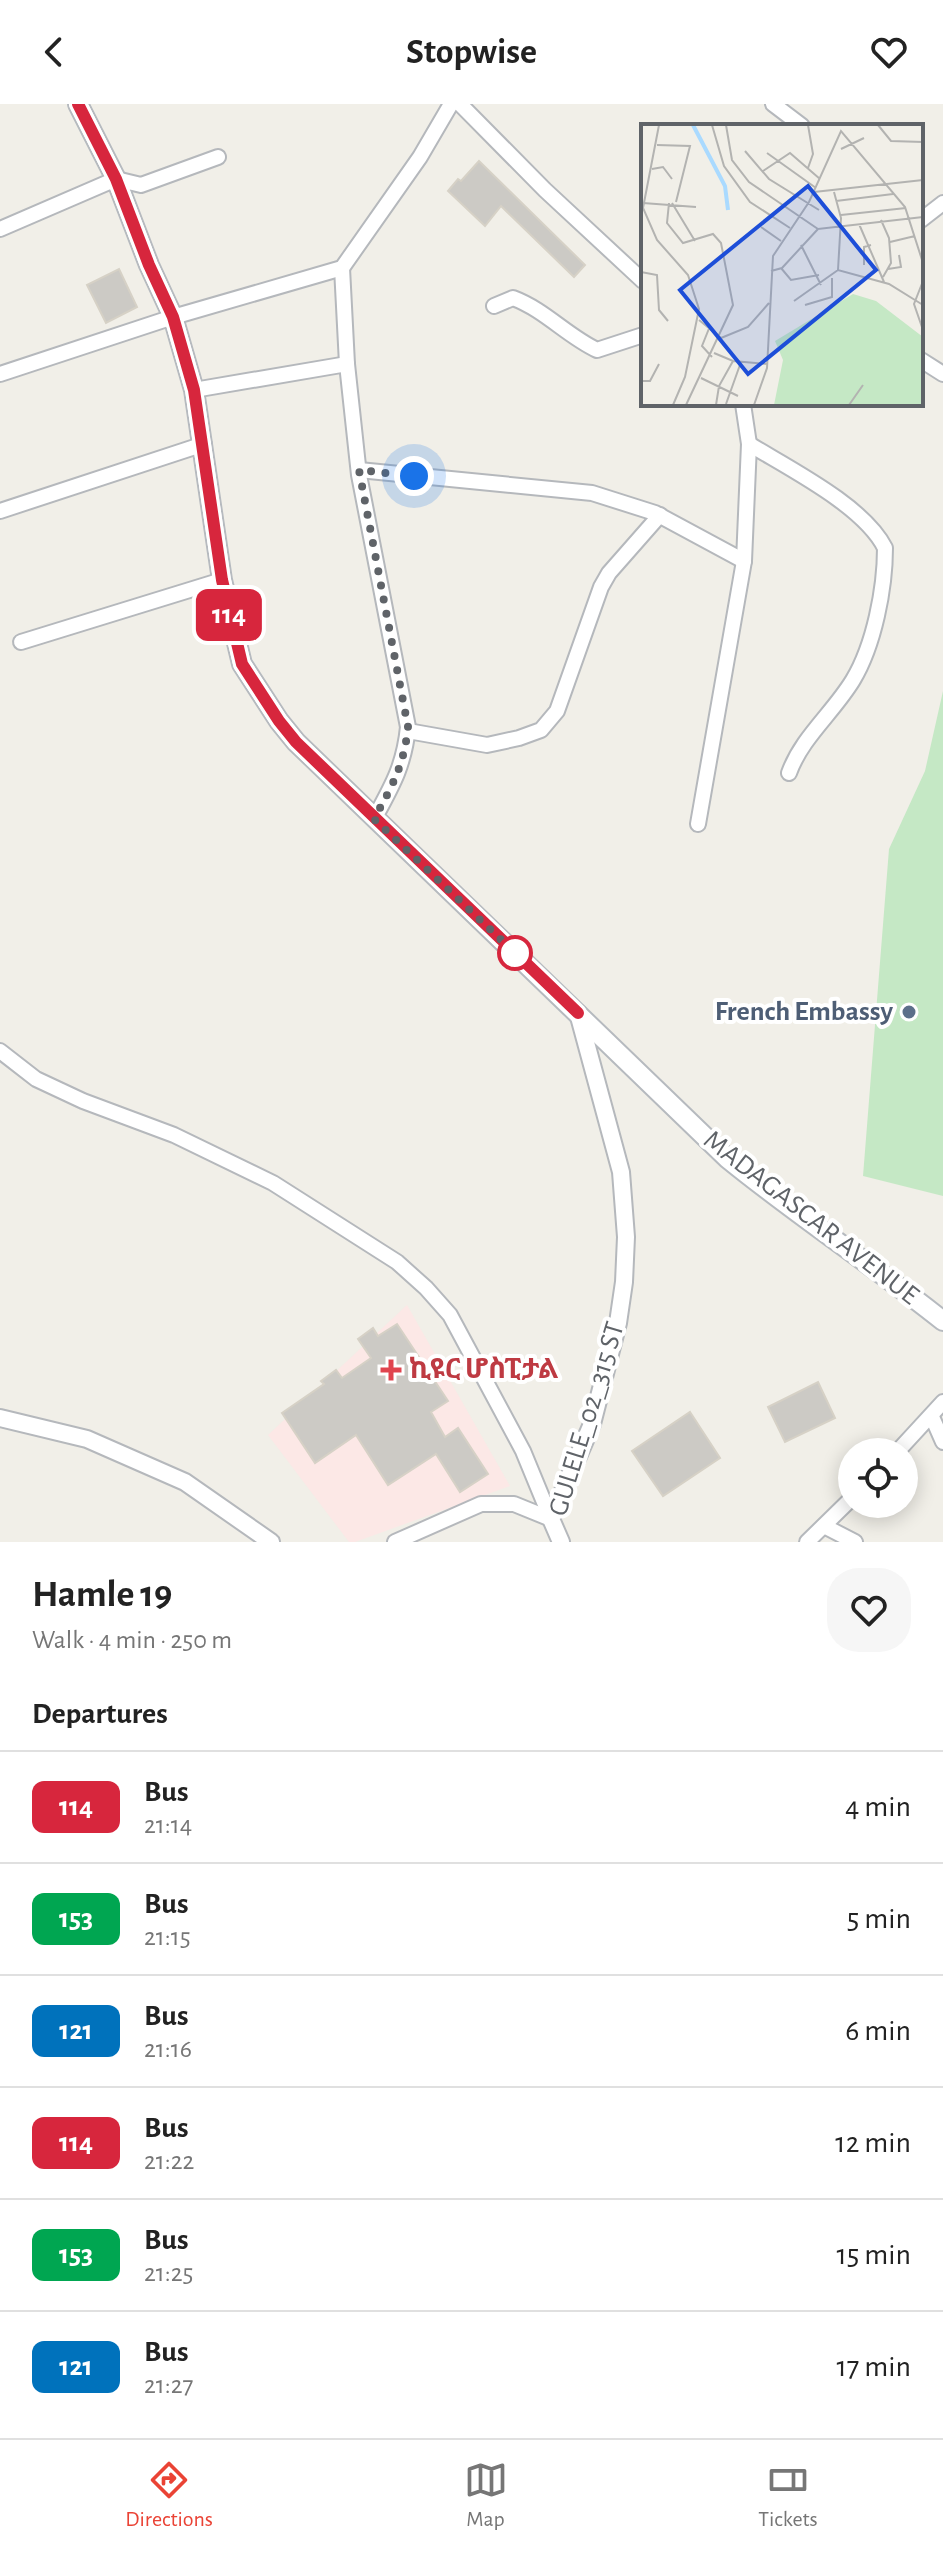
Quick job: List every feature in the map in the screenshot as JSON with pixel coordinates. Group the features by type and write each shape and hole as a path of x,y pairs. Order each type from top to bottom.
{"main road":[{"name":"MADAGASCAR AVENUE","path":"78,104 116,179 173,317 194,390 222,580 242,664 279,721 296,742 374,819 728,1159 789,1209 943,1321"}],"street":[{"path":"374,819 399,775 408,731 359,470 347,364 342,268 420,157 451,104"},
{"path":"460,104 545,190 641,279"},
{"path":"773,104 799,124"},
{"path":"0,229 116,179 141,185 218,157"},
{"path":"923,218 943,203"},
{"path":"0,374 173,317 342,268"},
{"path":"494,306 513,298 532,305 581,343 597,350 641,336"},
{"path":"923,361 943,374"},
{"path":"194,390 347,364"},
{"path":"698,824 744,561 749,444 743,406"},
{"path":"0,511 204,444"},
{"path":"749,444 829,493 867,523 885,548 871,639 852,681 818,724 789,773"},
{"path":"359,470 592,493 660,515 744,561"},
{"path":"408,731 487,745 541,730 557,711 609,573 660,515"},
{"path":"21,642 222,580"},
{"name":"GULELE_02_315 ST","path":"561,1542 551,1519 592,1424 618,1323 626,1237 621,1172 578,1013"},
{"path":"0,1051 36,1079 83,1101 174,1135 273,1183 397,1262 450,1315 523,1451 551,1519"},
{"path":"911,1438 943,1402"},
{"path":"932,1417 943,1442"},
{"path":"0,1418 87,1439 185,1482 271,1542"},
{"path":"395,1542 412,1540 481,1504 514,1504 551,1519"},
{"path":"807,1542 838,1512"},
{"path":"824,1526 855,1542"}],"shaded area":[{"name":"ኪዩር ሆስፒታል","path":"407,1305 510,1486 349,1542 268,1435"}],"green space":[{"name":"French Embassy","path":"943,691 943,1196 863,1176 889,849 925,771"}],"building":[{"path":"479,161 585,265 574,277 501,206 485,226 448,191"},
{"path":"119,269 137,307 106,323 87,285"},
{"path":"397,1324 448,1401 431,1412 445,1437 458,1428 488,1474 460,1492 436,1454 388,1485 356,1435 315,1463 282,1413 324,1384 321,1381 336,1370 342,1378 371,1358 358,1339 373,1328 378,1336"},
{"path":"818,1382 835,1418 785,1442 768,1407"},
{"path":"690,1412 720,1458 663,1496 632,1451"}],"bus line":[{"name":"114","path":"78,104 116,179 173,317 194,390 222,580 242,664 296,742 578,1013"}],"place":[{"name":"French Embassy","path":"909,1012"},
{"name":"ኪዩር ሆስፒታል","path":"391,1370"}],"route":[{"path":"414,476 359,470 408,727 399,775 374,819 515,953"}]}
